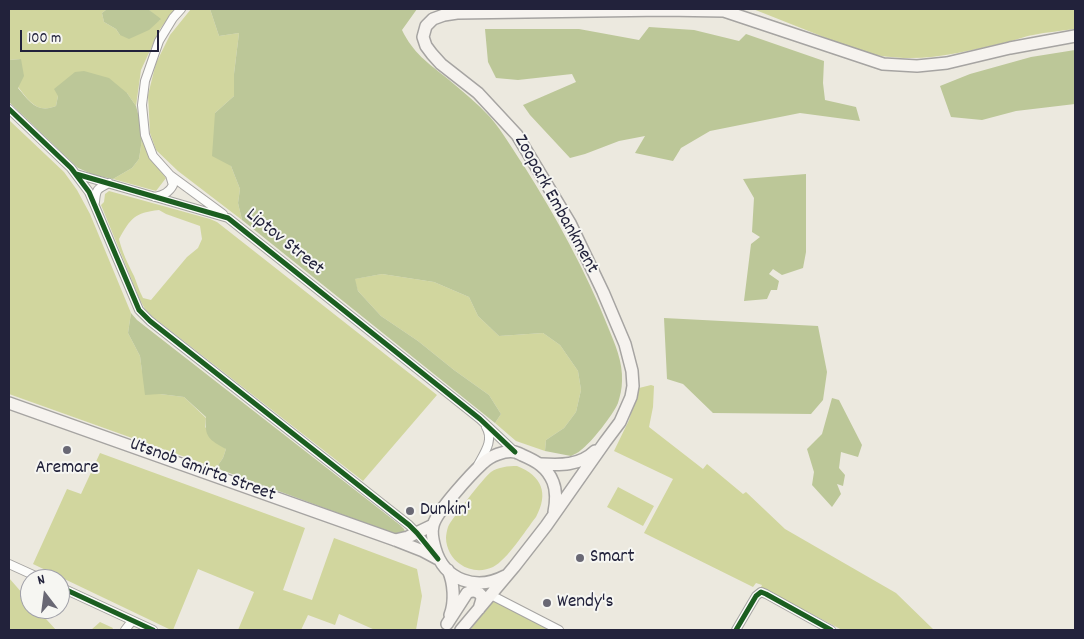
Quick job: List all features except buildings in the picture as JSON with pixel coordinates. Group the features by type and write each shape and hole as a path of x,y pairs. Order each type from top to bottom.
{"main road":[{"name":"Zoopark Embankment","path":"605,442 620,422 631,397 633,386 632,371 625,344 570,223 517,134 478,93 441,64 426,46 423,37 426,26 433,19 456,13 724,11 883,64 917,66 947,63 1010,48 1075,36"},
{"name":"Utsnob Gmirta Street","path":"9,403 395,540 438,559"},
{"path":"507,575 493,582 474,584 463,581 448,570 438,559 432,536 436,516 476,468 486,460 506,452 515,452 541,464 562,465 579,462 592,454 605,442"},
{"path":"461,630 507,575 553,515 605,442"},
{"path":"541,464 553,482 556,493 553,515"},
{"path":"395,540 408,537 433,525"},
{"path":"445,627 453,605 453,588 448,570"},
{"path":"445,627 470,591 477,591 481,595 481,604 478,611"}],"street":[{"path":"181,9 159,41 145,81 142,105 145,135 153,156 170,176 228,218"},
{"name":"Liptov Street","path":"9,109 76,174 228,218 480,419 515,452"},
{"path":"76,174 95,204 139,310 409,525 438,559"},
{"path":"155,197 170,191 173,185 170,176"},
{"path":"95,204 98,189 109,184"},
{"name":"Liptov Street","path":"476,468 489,441 490,434 488,428 480,419"},
{"path":"736,630 760,592 831,630"},
{"path":"70,593 153,630"},
{"path":"491,595 559,630"},
{"path":"125,630 132,621"}],"green space":[{"path":"9,9 107,9 102,13 104,22 116,29 120,35 160,20 148,9 175,9 160,29 141,70 136,106 127,93 58,96 56,106 44,108 34,105 18,87 21,59 9,60"},
{"path":"107,9 148,9 161,19 149,30 129,39 120,35 116,29 104,22 102,13"},
{"path":"191,9 210,9 219,36 239,33 234,74 234,96 215,113 240,189 238,203 242,220 178,171 156,150 150,133 148,95 156,63 170,35"},
{"path":"210,9 417,9 402,30 406,38 422,57 485,112 504,135 536,185 570,245 590,285 613,340 620,360 622,374 622,387 618,403 596,435 579,452 571,456 545,451 546,440 564,428 576,412 581,390 578,371 560,345 543,333 499,336 478,316 469,297 434,282 382,274 355,279 358,291 381,316 418,341 489,395 501,414 495,423 242,220 238,203 240,189 231,166 212,156 215,113 234,96 234,74 239,33 219,36"},
{"path":"753,9 1075,9 1075,29 1049,32 970,51 934,57 898,58 859,51"},
{"path":"649,27 694,30 739,41 746,34 824,61 823,83 825,100 856,107 860,121 800,113 710,131 681,148 673,161 635,153 645,136 619,141 570,158 523,105 576,82 572,74 518,80 496,78 488,62 485,29 579,29 639,40"},
{"path":"1075,50 1075,104 1016,111 982,120 951,117 940,86 970,74 1031,57"},
{"path":"21,59 24,76 18,88 30,102 39,107 49,108 56,106 58,96 54,89 75,72 84,71 109,78 127,93 136,106 142,139 139,159 132,168 113,179 94,175 78,168 9,102 9,60"},
{"path":"9,120 64,172 77,190 90,214 131,313 128,333 140,356 142,371 160,394 184,397 206,418 205,427 226,449 223,458 216,468 9,394"},
{"path":"142,139 149,157 166,178 156,191 113,179 132,168 139,159"},
{"path":"806,174 806,252 803,268 782,275 773,269 769,274 779,281 777,290 771,290 767,299 744,301 751,244 760,237 752,232 754,198 743,179"},
{"path":"109,191 217,222 437,395 363,481 145,309 101,205 104,202 105,194","holes":["159,210 200,226 202,239 198,248 187,257 151,300 143,298 123,253 119,239 130,221 139,215"]},
{"path":"382,274 434,282 469,297 478,316 499,336 543,333 560,345 578,371 581,390 576,412 564,428 546,440 545,451 516,441 495,423 501,414 489,395 418,341 381,316 358,291 354,279"},
{"path":"131,313 137,320 400,525 405,532 395,534 216,468 223,458 226,449 212,440 207,434 206,417 184,397 160,394 145,395 140,356 128,333"},
{"path":"664,318 818,326 827,372 823,400 811,414 713,413 683,384 667,379"},
{"path":"654,386 653,407 649,427 703,469 707,464 743,494 746,492 785,529 896,593 934,630 842,630 761,587 762,585 756,583 753,587 644,533 673,479 614,451 629,420 639,388"},
{"path":"832,398 839,400 862,445 858,457 841,452 839,468 845,475 843,486 837,484 841,494 832,507 812,485 814,472 807,449 822,434"},
{"path":"100,453 305,528 283,590 312,600 334,538 417,569 422,596 416,630 375,630 339,614 335,625 308,615 301,630 238,630 254,592 198,569 173,630 171,630 70,582 70,569 43,569 33,564 67,489 81,494"},
{"path":"517,466 532,475 541,486 542,500 536,517 504,558 493,567 481,570 472,569 457,562 448,549 446,542 448,527 482,481 491,472 503,467"},
{"path":"618,487 654,506 643,526 607,507"},
{"path":"9,578 20,591 20,619 46,619 56,630 9,630"},
{"path":"493,600 548,629 470,630"},
{"path":"100,622 113,628 112,630 91,630"}],"cycle path":[{"path":"9,109 71,168 89,192 139,310 150,321 409,525 438,559"},
{"path":"76,174 228,218 480,419 515,452"},
{"path":"70,592 153,630"},
{"path":"736,630 756,596 761,592 831,630"}],"place":[{"name":"Aremare","path":"67,450"},
{"name":"Dunkin'","path":"410,511"},
{"name":"Smart","path":"580,558"},
{"name":"Wendy's","path":"547,603"}]}
